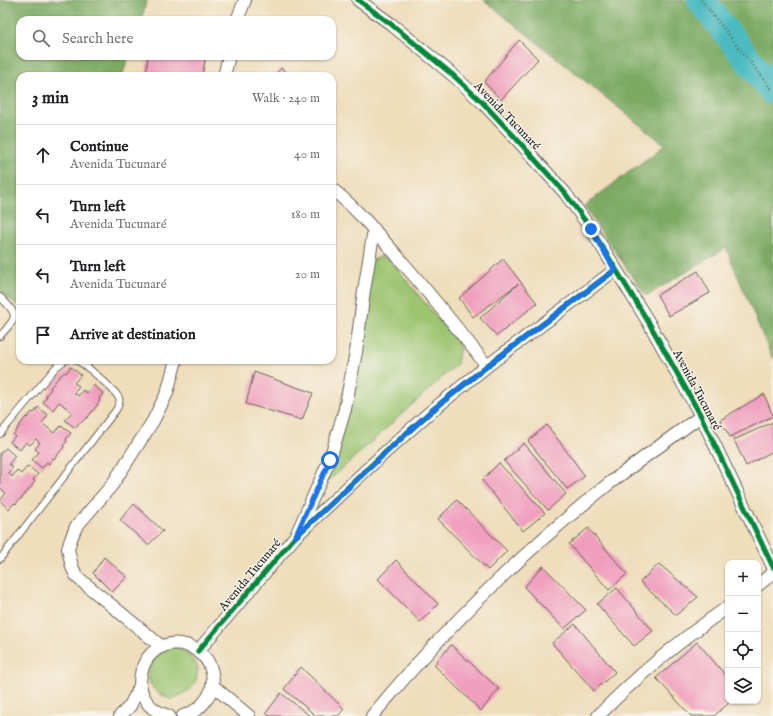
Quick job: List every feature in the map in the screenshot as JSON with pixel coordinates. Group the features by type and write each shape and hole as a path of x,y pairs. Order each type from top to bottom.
{"street":[{"path":"239,16 245,0"},
{"name":"Avenida Tucunaré","path":"358,0 391,24 454,76 483,103 565,193 591,229 649,323 701,416 773,567"},
{"path":"225,72 228,60"},
{"path":"336,192 347,201 374,229 436,300 487,366"},
{"name":"Avenida Tucunaré","path":"295,537 330,460 345,409 356,352 374,229"},
{"name":"Avenida Tucunaré","path":"198,651 295,537 423,418 487,366 615,270"},
{"path":"162,647 77,577 72,567 68,549 76,527 112,485 153,421 167,393 175,364"},
{"name":"Avenida Tucunaré","path":"372,716 404,677 466,610 545,537 606,486 701,416"},
{"path":"761,583 773,573"},
{"path":"598,716 646,672 691,634 725,609"},
{"path":"169,716 154,710 147,703 142,694 140,676 147,658 162,647 171,644 190,646 198,651 210,666 212,675 210,694 205,702 198,709 183,716"},
{"path":"212,685 249,716"},
{"path":"120,716 130,706 140,686"}],"lane":[{"path":"0,297 11,308 14,314 14,319 0,336"},
{"path":"0,434 56,367 60,364"},
{"path":"0,559 119,405 118,398 113,391 102,380 81,364"}],"path":[{"path":"701,0 773,92"}],"green space":[{"path":"0,0 147,0 142,16 16,16 16,60 128,60 123,72 16,72 16,304 0,291"},
{"path":"484,0 773,0 773,360 726,248 646,296 584,206 665,145"},
{"path":"380,257 390,260 460,346 457,364 324,485 371,261"},
{"path":"171,644 189,654 198,667 194,685 188,691 172,700 160,694 153,688 149,680 147,667 155,655"}],"building":[{"path":"519,40 538,59 501,100 484,82"},
{"path":"148,60 205,60 203,72 146,72"},
{"path":"281,68 286,72 278,72"},
{"path":"503,259 537,303 497,336 480,318 518,284 473,317 459,298"},
{"path":"698,271 710,293 669,316 657,295"},
{"path":"71,367 81,375 74,383 79,386 74,393 78,396 83,390 87,393 93,385 103,393 96,407 87,418 81,423 80,422 75,428 65,420 72,412 59,402 53,410 43,402 51,389 50,388 59,377 65,372 66,373"},
{"path":"254,372 313,393 302,420 246,404"},
{"path":"764,394 773,416 730,437 720,420"},
{"path":"38,407 48,415 42,423 54,433 61,426 71,433 66,439 67,441 63,446 64,447 49,464 47,462 42,468 32,460 39,452 35,449 40,443 36,439 30,445 26,442 20,450 10,442 15,436 13,435 26,417 27,418 32,412 34,413"},
{"path":"773,422 773,451 746,466 734,440"},
{"path":"547,425 585,476 567,489 528,441"},
{"path":"524,443 566,494 548,510 504,461"},
{"path":"6,448 15,456 9,464 13,467 8,473 12,477 17,470 21,474 28,466 38,474 33,480 35,481 31,487 16,504 14,503 9,509 0,501 6,493 0,488 0,453"},
{"path":"499,463 545,513 523,531 482,480"},
{"path":"457,500 507,551 488,570 438,519"},
{"path":"134,504 163,531 148,545 120,520"},
{"path":"588,528 627,574 609,590 569,544"},
{"path":"104,557 127,577 112,592 93,573"},
{"path":"396,560 438,604 420,622 378,579"},
{"path":"659,564 698,597 676,615 640,582"},
{"path":"543,566 586,610 564,629 524,587"},
{"path":"617,588 653,631 634,646 597,604"},
{"path":"575,624 615,672 594,691 552,643"},
{"path":"697,642 725,675 725,704 728,704 714,716 691,716 656,678"},
{"path":"451,645 499,689 481,711 434,665"},
{"path":"301,667 344,709 338,716 316,716 284,689"},
{"path":"281,693 310,716 269,716 266,713"}],"waterway":[{"path":"701,0 773,91"}],"cycle path":[{"path":"358,0 391,24 454,76 483,103 565,193 591,229 649,323 701,416 773,567"},
{"path":"198,651 295,537 380,457 429,413 487,366 615,270"}],"route":[{"path":"330,460 295,537 429,413 487,366 615,270 591,229"}]}
